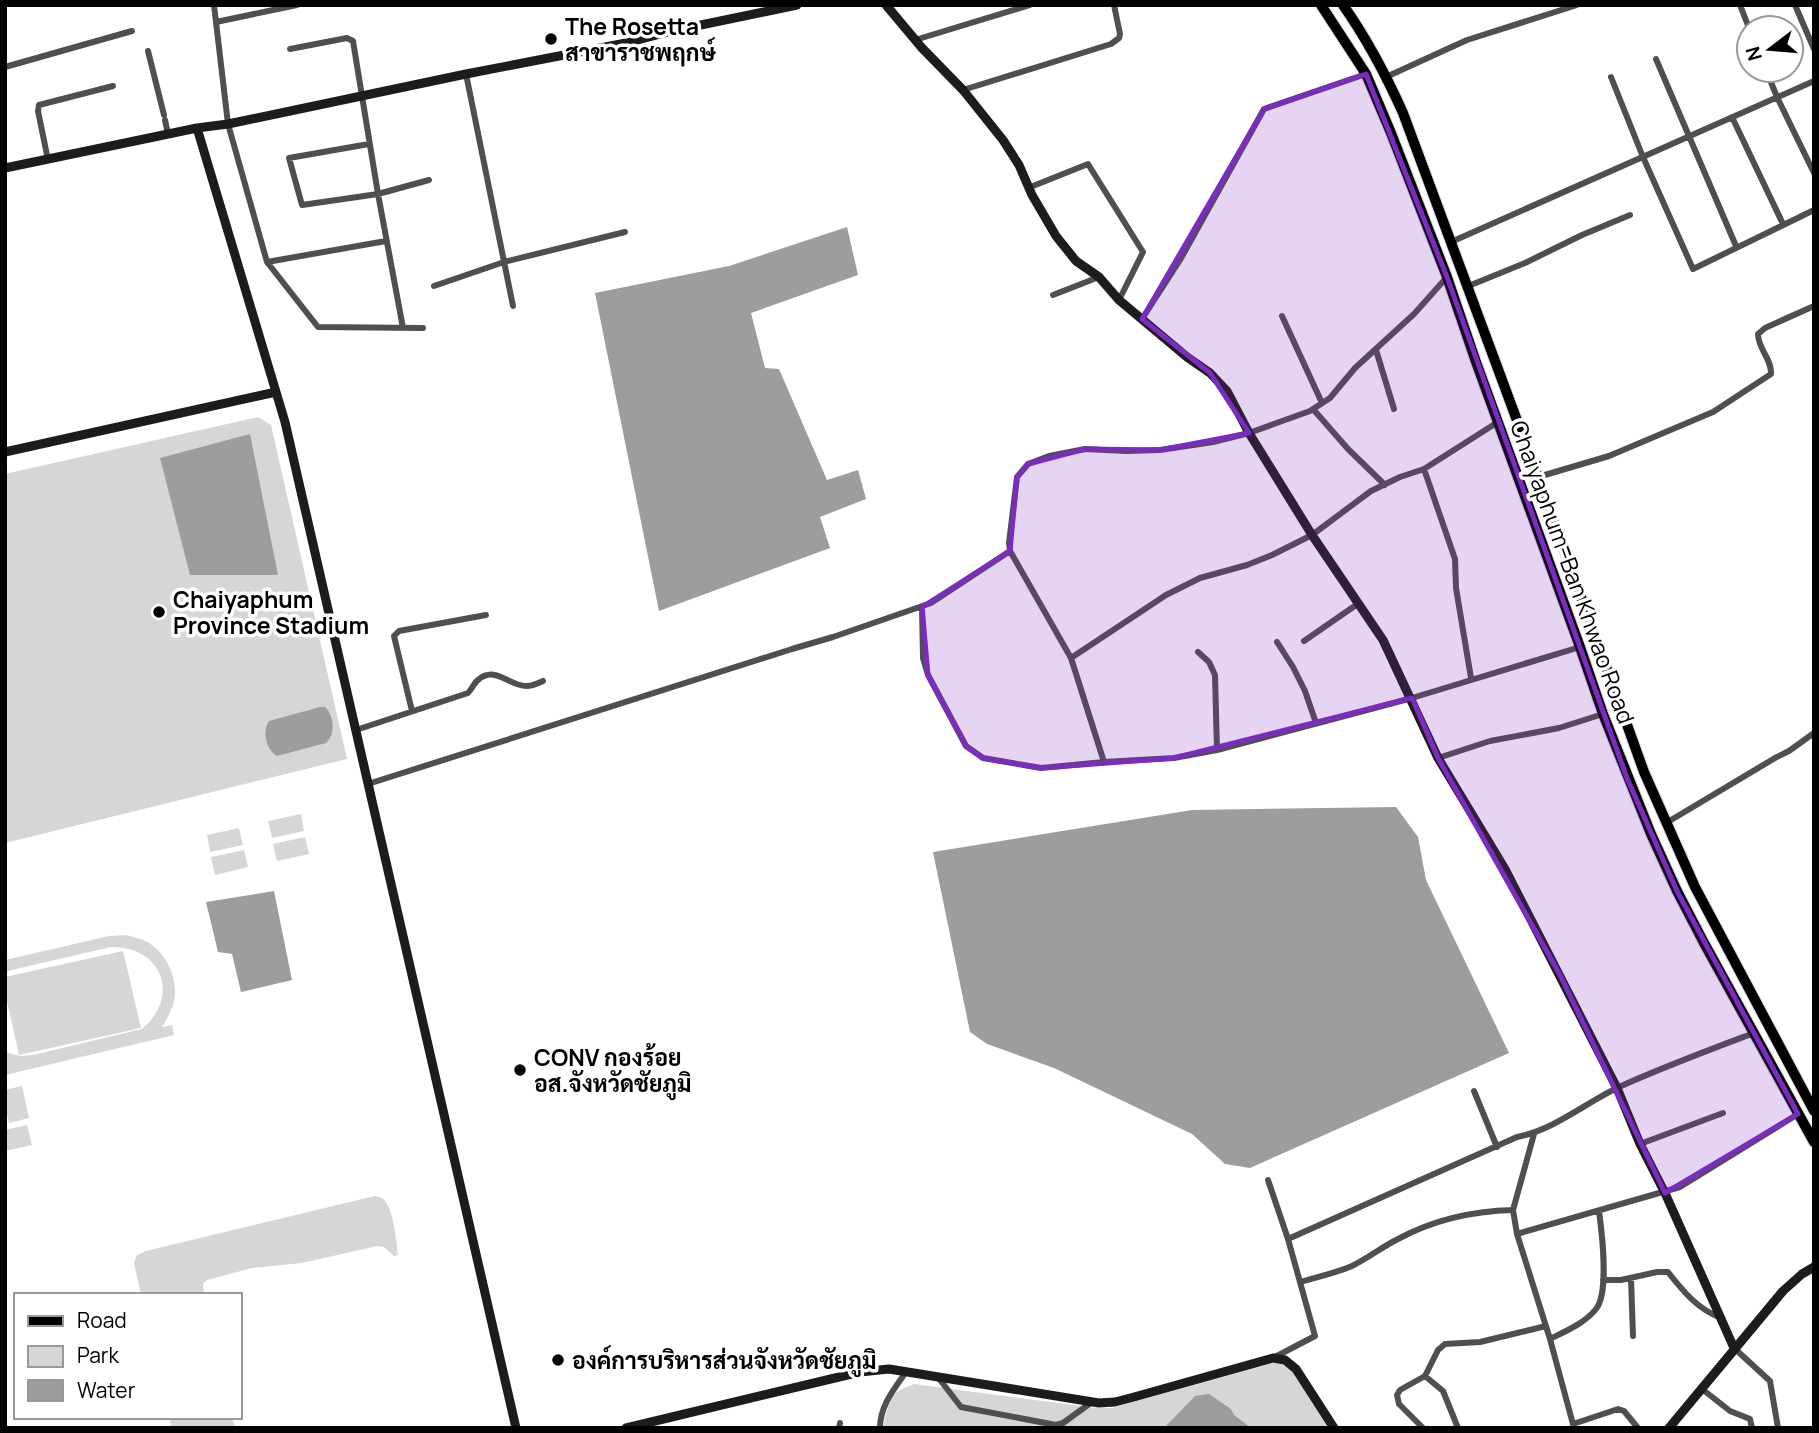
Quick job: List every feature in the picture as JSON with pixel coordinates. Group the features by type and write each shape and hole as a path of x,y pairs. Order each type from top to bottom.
{"main road":[{"name":"Chaiyaphum–Ban Khwao Road","path":"1321,5 1366,74 1447,277 1627,778 1677,891 1814,1142"},
{"name":"Chaiyaphum–Ban Khwao Road","path":"1343,5 1361,30 1403,113 1665,823 1695,887 1814,1111"},
{"path":"1564,603 1580,595"}],"street":[{"path":"214,5 228,124 267,262 318,327 423,328"},
{"path":"216,22 297,5"},
{"path":"5,169 626,43 797,5"},
{"path":"886,5 963,90 1003,140 1056,236 1076,261 1099,277 1119,300 1210,373 1227,391 1249,433 1312,535 1384,640 1438,758 1505,869 1617,1088 1734,1348 1770,1381 1778,1428"},
{"path":"915,40 1030,5"},
{"path":"963,90 1111,44 1120,34 1114,5"},
{"path":"1387,77 1467,40 1577,5"},
{"path":"1795,5 1814,49"},
{"path":"5,67 132,31"},
{"path":"290,49 350,38 354,44 369,144 403,328"},
{"path":"148,51 169,134"},
{"path":"1656,59 1736,246"},
{"path":"466,74 513,306"},
{"path":"1142,319 1180,260 1265,109 1366,74"},
{"path":"1611,77 1643,157 1693,268 1814,210"},
{"path":"1451,242 1814,81"},
{"path":"1772,84 1814,173"},
{"path":"48,159 38,105 113,86"},
{"path":"1732,117 1783,224"},
{"path":"197,128 288,433 516,1428"},
{"path":"369,144 289,158 302,205 378,194 429,180"},
{"path":"1028,188 1088,164 1143,252 1119,300"},
{"path":"1466,286 1525,263 1630,215"},
{"path":"434,286 504,262 625,232"},
{"path":"267,262 386,240"},
{"path":"1053,295 1099,277"},
{"path":"1104,762 1071,658 1010,551 1017,477 1028,464 1049,456 1085,449 1160,450 1213,442 1249,433 1313,409 1330,398 1355,368 1414,314 1447,277"},
{"path":"1538,477 1609,456 1713,412 1771,373 1772,368 1758,342 1758,334 1765,328 1814,306"},
{"path":"1282,316 1322,403"},
{"path":"1376,350 1394,409"},
{"path":"5,452 276,392"},
{"path":"1313,409 1348,449 1385,485"},
{"path":"1071,658 1166,595 1200,578 1272,555 1312,535 1371,491 1424,469 1498,422"},
{"path":"1424,469 1455,559 1456,588 1471,678"},
{"path":"368,784 922,607 1010,551"},
{"path":"1304,641 1359,603"},
{"path":"922,607 923,658 928,675 966,746 983,758 1041,768 1174,758 1217,750 1412,698 1580,647"},
{"path":"412,711 394,636 400,631 486,615"},
{"path":"1278,642 1305,691 1316,723"},
{"path":"1198,652 1209,662 1215,675 1217,750"},
{"path":"356,730 468,693 476,681 486,675 497,674 518,685 530,687 543,681"},
{"path":"1438,758 1490,741 1559,728 1604,714"},
{"path":"1665,823 1789,751 1814,733"},
{"path":"1288,1239 1517,1136 1534,1133 1617,1088 1755,1033"},
{"path":"1474,1091 1497,1147"},
{"path":"1640,1144 1723,1113"},
{"path":"1517,1234 1680,1187 1798,1114"},
{"path":"1534,1133 1513,1210 1517,1234 1574,1426 1618,1409 1624,1411 1638,1428"},
{"path":"626,1428 877,1369 937,1376 1092,1402 1115,1402 1273,1358 1315,1336 1288,1239 1268,1180"},
{"path":"1300,1282 1353,1266 1402,1237 1434,1224 1493,1210 1513,1210"},
{"path":"1550,1339 1584,1321 1597,1309 1601,1300 1603,1250 1599,1212"},
{"path":"1669,1428 1783,1291 1814,1267"},
{"path":"1603,1280 1631,1279 1668,1272 1695,1302 1721,1318"},
{"path":"1631,1279 1633,1336"},
{"path":"1423,1428 1399,1404 1397,1395 1400,1390 1425,1376 1438,1350 1445,1344 1480,1342 1546,1326"},
{"path":"1273,1358 1284,1360 1296,1369 1334,1428"},
{"path":"880,1428 885,1404 905,1372"},
{"path":"937,1376 961,1407 1056,1424 1063,1423 1092,1402"},
{"path":"1425,1376 1443,1391 1458,1428"},
{"path":"1702,1389 1730,1411 1750,1419 1752,1428"}],"highlighted area":[{"path":"1366,74 1447,277 1627,778 1677,891 1798,1114 1665,1193 1560,975 1438,758 1412,698 1174,758 1041,768 983,758 966,746 928,675 922,607 1010,551 1017,477 1028,464 1085,449 1160,450 1249,433 1210,373 1142,319 1264,109"}],"green space":[{"name":"Chaiyaphum Province Stadium","path":"258,417 271,425 347,759 5,843 5,474"},
{"path":"301,814 304,831 272,838 268,821"},
{"path":"239,828 243,845 210,852 207,835"},
{"path":"305,837 309,854 277,861 273,844"},
{"path":"244,850 248,867 215,875 211,857"},
{"path":"126,935 143,940 157,949 171,970 175,995 172,1008 162,1027 172,1025 174,1035 5,1075 5,1052 20,1056 33,1055 142,1029 154,1016 161,1002 163,988 154,964 129,949 111,947 5,972 5,960 109,936"},
{"path":"123,951 141,1028 19,1055 5,992 5,977"},
{"path":"22,1086 29,1118 9,1123 5,1090"},
{"path":"27,1125 32,1145 5,1151 5,1130"},
{"path":"375,1196 381,1197 388,1205 398,1255 394,1256 384,1247 377,1246 302,1263 252,1268 207,1280 203,1284 204,1293 141,1293 134,1263 137,1255"},
{"path":"1281,1361 1292,1368 1330,1428 884,1428 894,1395 914,1384 1112,1408"},
{"path":"170,1419 233,1419 235,1428 172,1428"}],"water":[{"path":"847,227 858,275 751,313 765,368 779,369 827,480 858,470 866,499 820,517 830,548 659,611 595,293 729,266"},
{"path":"250,434 278,575 190,575 160,458"},
{"path":"320,707 328,710 332,720 331,735 326,743 277,756 273,753 266,735 269,721"},
{"path":"1396,807 1418,837 1426,880 1509,1053 1250,1168 1225,1164 1192,1134 1054,1068 987,1044 970,1032 933,852 1192,810"},
{"path":"274,891 292,980 241,992 232,954 218,952 206,902"},
{"path":"1209,1394 1231,1409 1234,1415 1251,1428 1164,1428 1195,1396"}],"place":[{"name":"The Rosetta สาขาราชพฤกษ์","path":"551,39"},
{"name":"Chaiyaphum Province Stadium","path":"159,612"},
{"name":"CONV กองร้อย อส.จังหวัดชัยภูมิ","path":"520,1070"},
{"name":"องค์การบริหารส่วนจังหวัดชัยภูมิ","path":"558,1360"}]}
